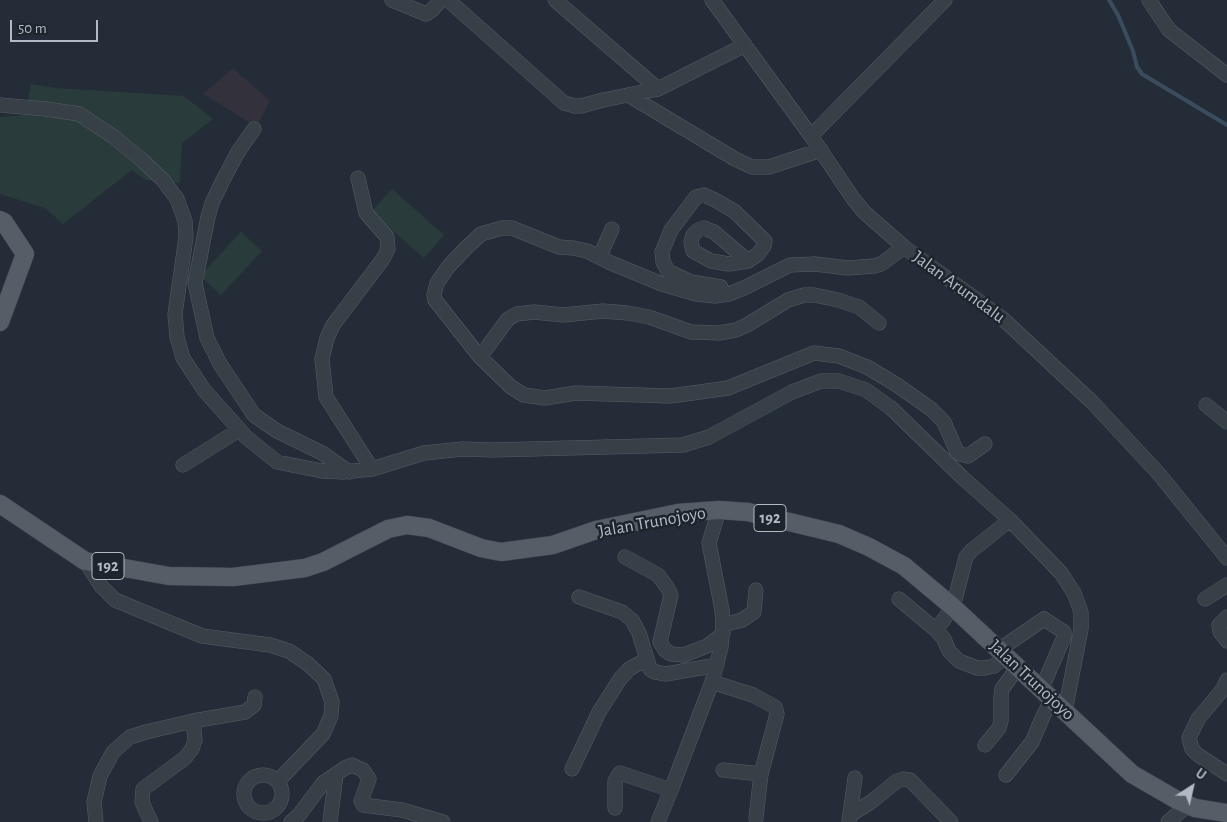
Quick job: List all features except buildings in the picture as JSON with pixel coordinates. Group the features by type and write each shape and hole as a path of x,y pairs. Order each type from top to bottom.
{"main road":[{"path":"0,220 4,222 25,254 0,322"},
{"name":"192","path":"0,504 85,561"},
{"name":"Jalan Trunojoyo","path":"85,561 168,576 233,577 317,565 388,529 407,525 429,528 481,548 501,552 553,545 596,530 678,513 720,510 748,512 839,534 869,546 904,566 1008,657 1132,774 1188,805 1227,813"}],"street":[{"path":"392,0 426,14 441,0"},
{"path":"448,0 564,103 575,106 630,96 658,88 745,45"},
{"path":"555,0 658,88"},
{"name":"Jalan Arumdalu","path":"712,0 864,212 904,247 1002,318 1092,402 1160,474 1227,558"},
{"path":"811,136 945,0"},
{"path":"1149,0 1169,30 1227,75"},
{"path":"630,96 735,159 752,167 769,167 821,150"},
{"path":"0,105 79,114 114,137 143,160 163,180 177,200 185,221 186,237 175,314 177,337 183,358 204,390 246,438 277,462 322,471 349,472 372,469 424,453 462,449 502,450 683,445 709,437 792,392 821,381 839,381 866,390 891,408 963,478 1010,520 1061,573 1074,593 1080,612 1081,629 1053,701 1044,714 1032,742 1006,775"},
{"path":"254,129 238,152 223,180 212,203 208,217 196,283 207,338 220,364 254,415 277,431 322,453 349,472"},
{"path":"358,178 366,213 387,237 388,249 383,259 333,325 327,338 322,358 326,397 372,469"},
{"path":"744,288 713,287 691,282 668,271 663,262 662,252 671,230 696,197 704,195 734,211 764,241 764,246 758,254 748,261"},
{"path":"904,247 881,264 874,266 848,268 815,264 790,265 744,288 729,294 715,296 696,294 662,284 611,263 600,256 573,248 559,247 512,228 502,228 482,234 466,248 437,283 434,295 435,300 480,357 511,387 524,395 545,398 576,393 670,396 728,388 814,353 839,356 867,367 896,385 930,409 944,422 957,452 960,454 968,456 985,444"},
{"path":"600,256 612,229"},
{"path":"480,357 508,319 517,314 534,312 574,315 603,311 628,313 649,317 691,332 719,332 736,330 747,326 788,300 804,295 814,295 858,307 879,323"},
{"path":"1206,405 1227,422"},
{"path":"183,465 239,430"},
{"path":"658,822 717,665 723,630 709,543 720,510"},
{"path":"936,630 953,607 966,557 1010,520"},
{"path":"625,557 658,575 667,587 670,596 660,642 665,650 671,654 684,655 707,646 723,630 754,612 756,590"},
{"path":"85,561 101,586 115,600 202,636 270,645 289,651 308,664 324,680 332,702 331,716 323,734 278,781"},
{"path":"1206,599 1227,585"},
{"path":"579,597 622,612 632,620 639,633 650,669 661,674 717,665"},
{"path":"899,598 936,630 959,661 977,668 994,666 1008,657 1044,618 1064,632 1053,701"},
{"path":"1227,617 1219,625 1220,632 1227,641"},
{"path":"985,745 999,728 1001,721 1001,696 1008,657"},
{"path":"572,769 599,712 620,679 629,669 647,659"},
{"path":"1227,680 1223,689 1198,719 1189,738 1192,749 1198,755 1227,774"},
{"path":"712,682 753,695 775,707 778,714 761,774 756,818"},
{"path":"96,822 94,802 100,776 113,752 130,737 245,712 254,706 255,697"},
{"path":"151,822 142,802 144,789 185,758 192,749 194,740 193,722"},
{"path":"291,822 299,815 323,783 345,768 356,765 364,770 369,779 361,801 363,805 403,816 443,822"},
{"path":"723,770 761,774"},
{"path":"615,808 614,780 620,773 671,790"},
{"path":"330,822 336,774"},
{"path":"257,776 272,776 278,781 282,787 283,795 281,802 265,818 249,807 245,800 246,786 250,780 257,776"},
{"path":"849,819 855,778"},
{"path":"849,819 903,778 910,780 947,821"},
{"path":"1168,822 1188,805"}],"shaded area":[{"path":"233,68 270,101 257,127 203,94"},
{"path":"31,84 55,88 184,96 213,119 182,143 180,183 146,180 132,170 63,224 45,208 0,194 0,117 25,115"},
{"path":"392,189 444,235 424,258 371,212"},
{"path":"241,232 262,251 221,295 200,276"}],"waterway":[{"path":"1109,0 1118,15 1133,51 1137,67 1142,74 1227,125"}]}
